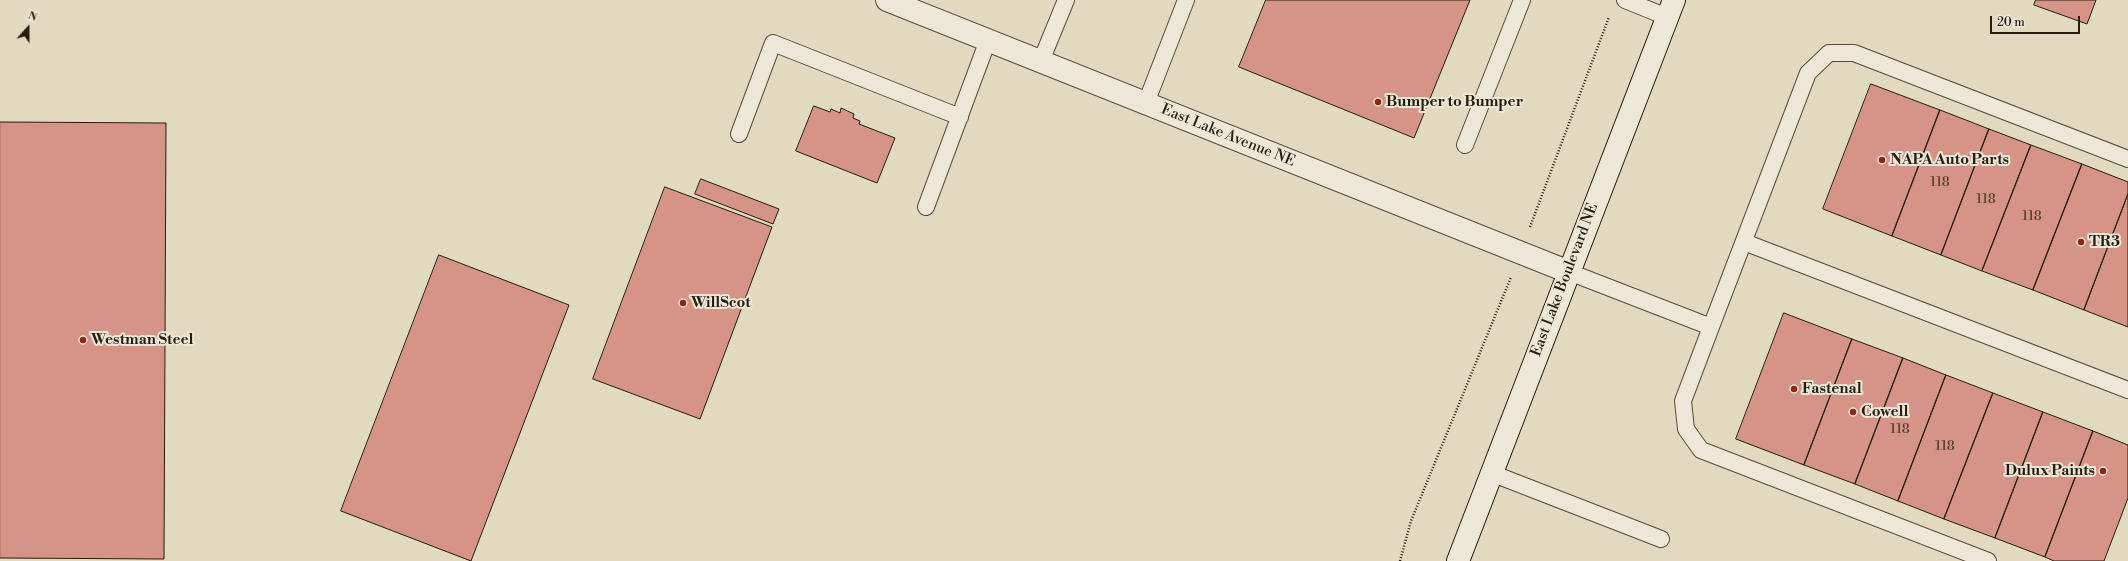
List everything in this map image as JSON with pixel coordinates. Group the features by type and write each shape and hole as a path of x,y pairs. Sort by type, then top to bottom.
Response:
{"street":[{"name":"East Lake Avenue NE","path":"888,0 1569,272"},
{"name":"East Lake Boulevard NE","path":"1458,561 1670,9"}],"lane":[{"path":"1041,61 1066,0"},
{"path":"1146,103 1186,0"},
{"path":"1465,145 1522,0"},
{"path":"1625,0 1670,9"},
{"path":"926,207 988,40"},
{"path":"739,134 773,43 960,117"},
{"path":"1988,561 1701,450 1686,429 1683,401 1808,73 1829,53 1854,53 2128,159"},
{"path":"1744,242 2128,390"},
{"path":"1569,272 1711,327"},
{"path":"1491,473 1662,539"}],"path":[{"path":"1400,561 1411,521 1521,252 1610,15"}],"building":[{"name":"Bumper to Bumper","path":"1266,0 1470,0 1414,138 1239,67"},
{"path":"2036,0 2096,0 2087,24 2034,5"},
{"name":"NAPA Auto Parts","path":"1871,84 1940,110 1892,236 1823,209"},
{"path":"814,106 830,112 831,109 840,113 841,108 854,114 853,118 860,121 859,124 895,138 877,183 796,151"},
{"path":"1940,110 1989,129 1941,255 1892,236"},
{"name":"Westman Steel","path":"0,122 166,123 164,559 0,558"},
{"path":"1989,129 2031,145 1982,271 1941,255"},
{"path":"2031,145 2082,164 2033,290 1982,271"},
{"name":"TR3","path":"2082,164 2128,182 2128,194 2084,310 2033,290"},
{"path":"701,179 779,209 773,224 695,194"},
{"name":"WillScot","path":"665,187 772,227 700,419 593,379"},
{"path":"2128,194 2128,327 2084,310"},
{"path":"439,255 569,305 471,561 341,511"},
{"name":"Fastenal","path":"1784,313 1852,339 1804,465 1736,439"},
{"name":"Cowell","path":"1852,339 1903,358 1855,484 1804,465"},
{"path":"1903,358 1946,375 1898,501 1855,484"},
{"path":"1946,375 1993,393 1944,519 1898,501"},
{"path":"1993,393 2043,412 1995,538 1944,519"},
{"path":"2043,412 2093,431 2045,557 1995,538"},
{"name":"Dulux Paints","path":"2093,431 2128,445 2128,498 2104,561 2054,561 2045,557"}],"place":[{"name":"Bumper to Bumper","path":"1378,102"},
{"name":"NAPA Auto Parts","path":"1882,160"},
{"name":"TR3","path":"2081,242"},
{"name":"WillScot","path":"683,303"},
{"name":"Westman Steel","path":"83,340"},
{"name":"Fastenal","path":"1794,389"},
{"name":"Cowell","path":"1853,412"},
{"name":"Dulux Paints","path":"2103,471"}]}
